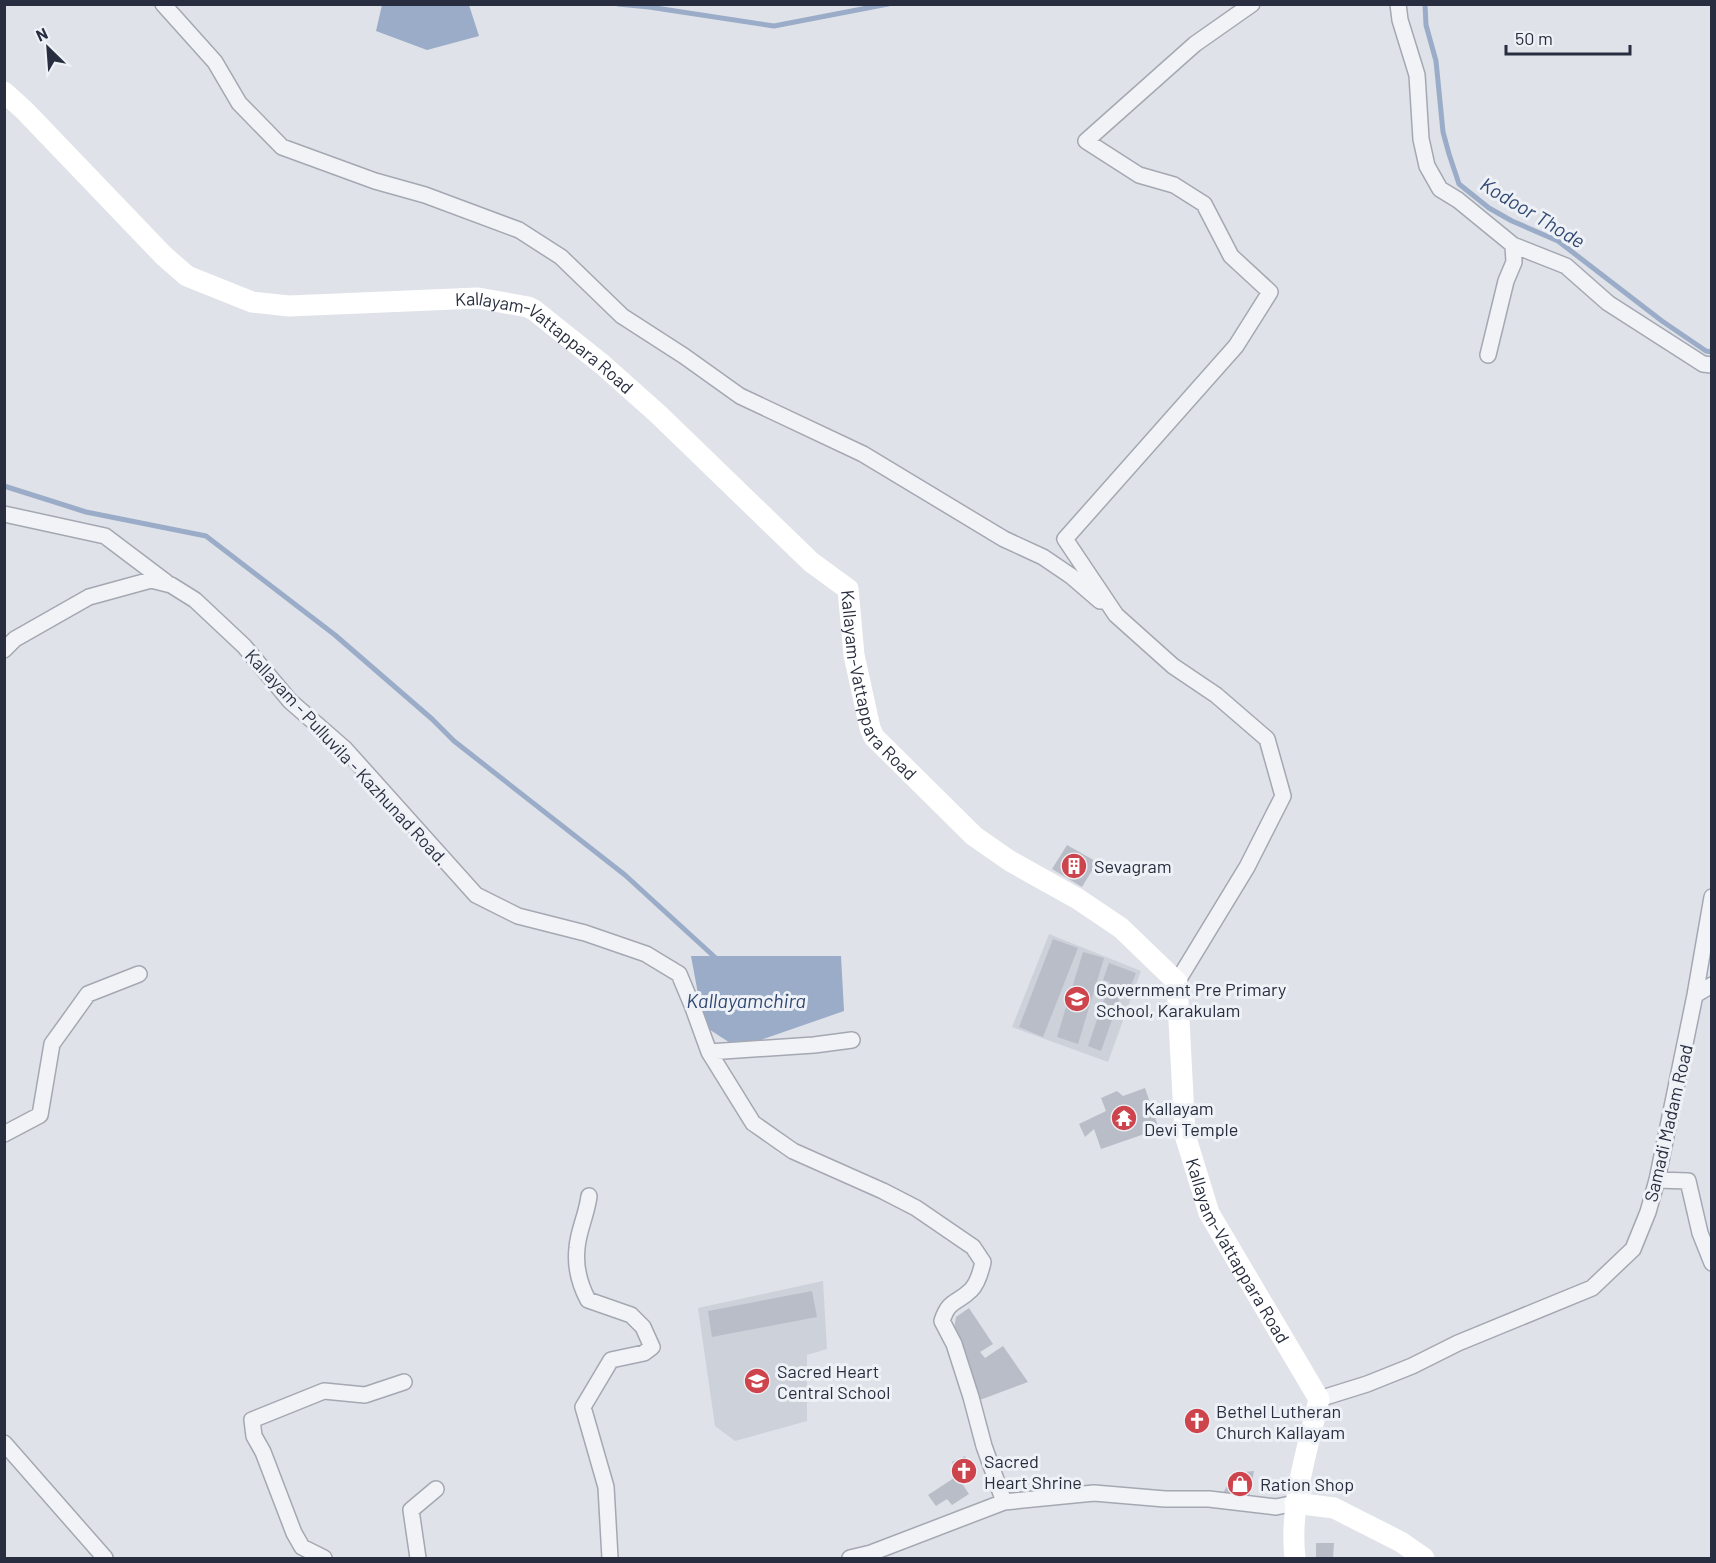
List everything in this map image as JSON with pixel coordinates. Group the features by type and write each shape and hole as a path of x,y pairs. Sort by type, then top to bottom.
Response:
{"street":[{"path":"163,4 215,62 239,104 282,147 375,181 425,195 519,230 561,257 622,316 740,396 863,454 1004,539 1043,557 1071,576 1173,666 1216,695 1267,739 1283,796 1247,867 1177,982"},
{"path":"1116,615 1065,539 1236,346 1270,292 1232,256 1204,204 1174,185 1139,175 1086,141 1195,44 1252,4"},
{"path":"1398,4 1400,20 1417,75 1421,139 1427,166 1440,189 1458,200 1513,245 1566,266 1608,303 1703,364 1712,365"},
{"name":"Kallayam-Vattappara Road","path":"4,92 164,256 187,276 252,302 289,306 478,298 528,307 588,353 658,414 811,562 848,590 854,655 873,736 974,836 1010,861 1077,899 1121,928 1177,982 1185,1136 1209,1214 1319,1399"},
{"path":"1488,355 1506,281 1514,262 1513,245"},
{"name":"Kallayam - Pulluvila - Kazhunad Road.","path":"4,514 105,536 168,584 195,600 208,615 244,646 290,700 345,749 476,896 518,916 585,933 646,954 679,974 709,1052 753,1123 793,1151 916,1208 973,1247 983,1262 980,1274 973,1289 946,1308 942,1321 954,1344 984,1446 1005,1502"},
{"name":"Kallayam - Pulluvila - Kazhunad Road.","path":"10,644 89,597 151,580 168,584"},
{"name":"Samadi Madam Road","path":"1319,1399 1367,1384 1412,1366 1458,1343 1592,1288 1633,1249 1658,1180 1712,897"},
{"path":"4,1134 40,1115 52,1044 88,994 139,974"},
{"path":"1695,995 1712,985"},
{"path":"709,1052 814,1045 852,1040"},
{"path":"1658,1180 1688,1181 1700,1233 1712,1263"},
{"path":"589,1196 577,1248 580,1285 588,1300 631,1314 643,1327 652,1347 644,1353 611,1360 583,1407 606,1487 610,1558"},
{"path":"324,1558 302,1547 294,1533 263,1452 254,1436 252,1420 324,1391 365,1395 404,1382"},
{"path":"1294,1558 1292,1529 1295,1503 1319,1399"},
{"path":"4,1443 105,1558"},
{"path":"418,1558 411,1510 436,1489"},
{"path":"850,1558 871,1553 1005,1502 1094,1493 1209,1499 1276,1507 1295,1503 1334,1508 1401,1542 1424,1558"}],"shaded area":[{"name":"Government Pre Primary School, Karakulam","path":"1049,934 1141,971 1108,1062 1012,1027"},
{"name":"Sacred Heart Central School","path":"823,1281 827,1349 807,1355 807,1421 735,1441 715,1426 698,1308"}],"water":[{"path":"382,5 469,5 479,36 427,50 376,31"},
{"name":"Kallayamchira","path":"691,956 841,956 844,1011 738,1048 704,1026"}],"building":[{"name":"Sevagram","path":"1067,845 1097,862 1082,887 1052,869"},
{"path":"1053,939 1078,948 1043,1037 1019,1027"},
{"path":"1083,952 1104,958 1078,1044 1057,1037"},
{"path":"1109,963 1136,973 1130,988 1124,986 1101,1051 1088,1046 1110,982 1103,980"},
{"name":"Kallayam Devi Temple","path":"1145,1088 1159,1129 1101,1149 1094,1129 1085,1137 1079,1124 1106,1111 1101,1098 1117,1091 1123,1096"},
{"path":"812,1291 817,1317 712,1337 708,1311"},
{"path":"969,1308 993,1344 980,1352 985,1358 1003,1346 1028,1382 977,1401 953,1334 956,1317"},
{"path":"965,1456 975,1475 961,1482 969,1494 952,1505 947,1499 936,1506 928,1495 957,1476 952,1462"},
{"name":"Ration Shop","path":"1254,1471 1249,1499 1222,1495 1234,1473"},
{"path":"1316,1543 1334,1543 1333,1558 1316,1558"}],"waterway":[{"path":"618,4 774,26 888,4"},
{"name":"Kodoor Thode","path":"1425,4 1426,25 1436,61 1443,132 1459,184 1489,208 1512,221 1558,241 1662,321 1706,351 1712,352"},
{"path":"4,486 86,512 206,536 335,635 454,741 625,875 719,961"}],"place":[{"name":"Sevagram","path":"1074,866"},
{"name":"Government Pre Primary School, Karakulam","path":"1077,999"},
{"name":"Kallayam Devi Temple","path":"1124,1118"},
{"name":"Sacred Heart Central School","path":"757,1381"},
{"name":"Bethel Lutheran Church Kallayam","path":"1197,1421"},
{"name":"Sacred Heart Shrine","path":"964,1471"},
{"name":"Ration Shop","path":"1240,1484"}]}
